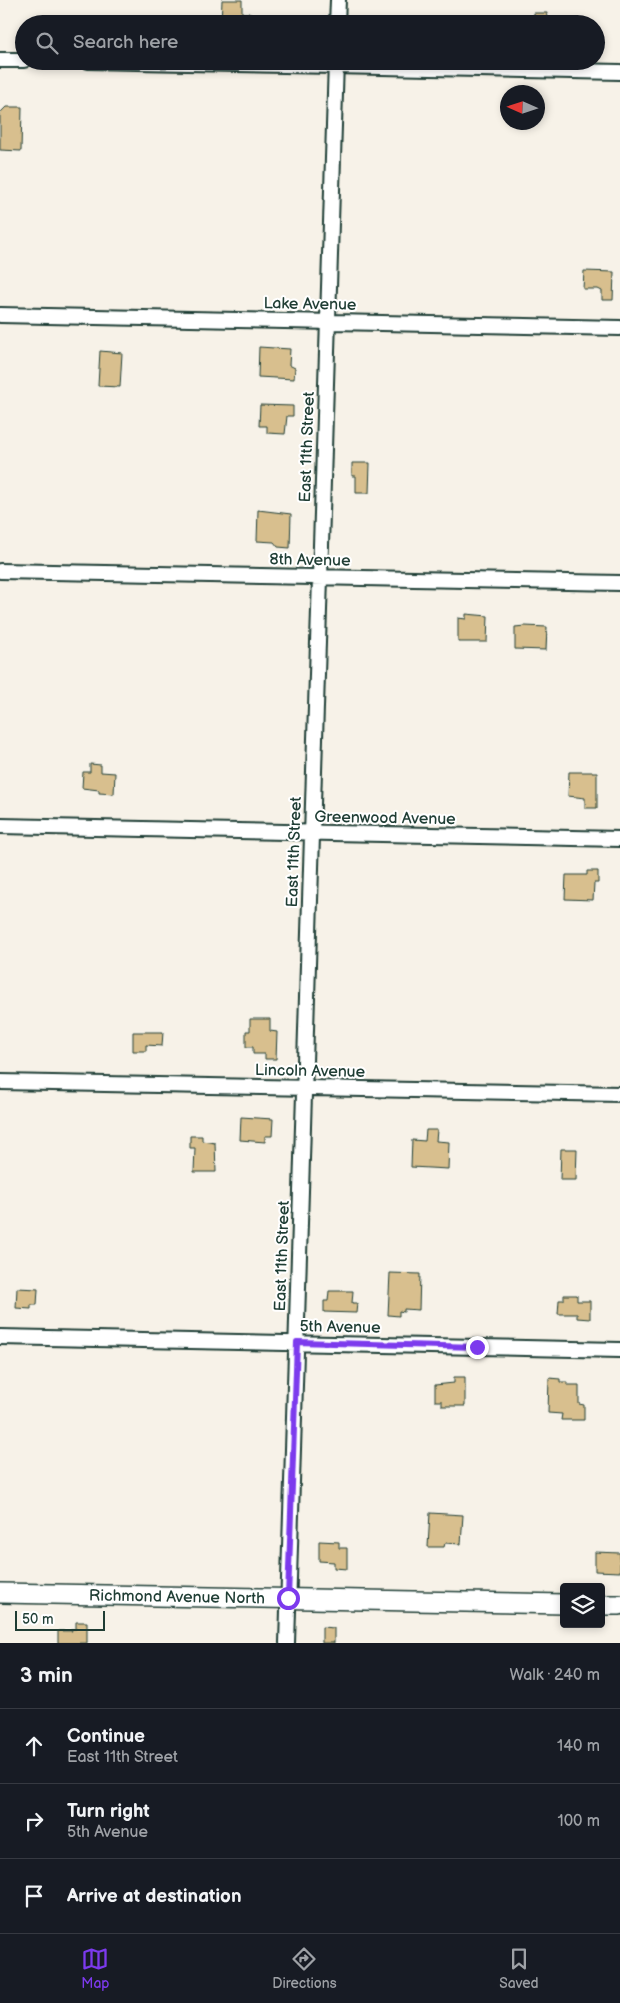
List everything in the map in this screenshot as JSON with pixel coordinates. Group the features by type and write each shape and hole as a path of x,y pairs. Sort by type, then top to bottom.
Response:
{"street":[{"path":"337,15 338,0"},
{"path":"0,60 15,60"},
{"name":"East 11th Street","path":"287,1643 336,70"},
{"path":"557,70 620,72"},
{"name":"Lake Avenue","path":"0,315 620,328"},
{"name":"8th Avenue","path":"0,571 620,583"},
{"name":"Greenwood Avenue","path":"0,826 620,839"},
{"name":"Lincoln Avenue","path":"0,1082 620,1094"},
{"name":"5th Avenue","path":"0,1337 620,1350"},
{"name":"Richmond Avenue North","path":"0,1593 560,1604"},
{"path":"605,1605 620,1605"}],"building":[{"path":"222,0 242,0 242,13 250,13 250,15 221,15"},
{"path":"534,13 547,13 547,15 534,15"},
{"path":"6,107 22,107 21,151 0,150 0,113"},
{"path":"584,271 614,272 613,300 602,300 602,291 598,289 583,289"},
{"path":"259,347 290,349 289,365 295,368 294,379 258,377"},
{"path":"100,351 122,353 120,387 98,386"},
{"path":"260,405 293,406 293,416 287,416 285,434 267,433 267,426 259,426"},
{"path":"352,463 370,463 369,493 356,493 356,476 352,476"},
{"path":"258,510 291,514 290,548 278,547 274,542 257,541"},
{"path":"466,614 488,616 487,642 458,642 458,618 466,619"},
{"path":"515,627 547,627 546,650 515,649"},
{"path":"90,764 101,765 101,772 115,773 114,794 99,793 99,790 82,788 83,772 90,772"},
{"path":"569,772 597,772 597,808 585,808 585,798 568,796"},
{"path":"587,871 598,871 598,883 594,883 593,900 565,899 566,875 587,875"},
{"path":"250,1019 270,1019 270,1031 277,1032 276,1059 265,1059 265,1054 253,1054 253,1047 246,1047 246,1031 250,1031"},
{"path":"133,1032 163,1032 162,1046 146,1045 146,1051 133,1051"},
{"path":"241,1117 273,1119 272,1136 265,1136 265,1142 240,1140"},
{"path":"426,1130 437,1130 436,1141 449,1142 448,1169 411,1167 412,1140 425,1141"},
{"path":"190,1136 202,1136 202,1141 215,1143 216,1172 194,1172 195,1148 190,1148"},
{"path":"561,1149 577,1149 576,1180 560,1180"},
{"path":"390,1273 420,1274 419,1310 404,1309 404,1312 399,1311 399,1316 388,1315"},
{"path":"17,1288 38,1289 37,1305 31,1305 31,1309 16,1308"},
{"path":"329,1291 353,1291 352,1303 357,1303 356,1313 324,1312 324,1301 328,1301"},
{"path":"564,1295 577,1295 577,1301 590,1301 590,1319 577,1318 577,1314 558,1314 559,1300 564,1300"},
{"path":"454,1377 465,1377 465,1406 442,1406 442,1401 435,1401 435,1385 454,1383"},
{"path":"549,1378 560,1379 560,1382 567,1382 567,1385 579,1385 579,1404 584,1405 584,1420 561,1420 562,1414 548,1413"},
{"path":"430,1513 463,1515 461,1544 445,1543 444,1547 428,1547"},
{"path":"319,1541 339,1542 339,1548 347,1548 347,1569 334,1568 334,1562 319,1561"},
{"path":"595,1552 620,1553 620,1572 595,1571"},
{"path":"76,1622 87,1622 87,1643 58,1643 58,1631 72,1631 71,1629 76,1629"},
{"path":"322,1627 334,1628 334,1643 322,1643"}],"route":[{"path":"288,1598 297,1342 477,1347"}]}
